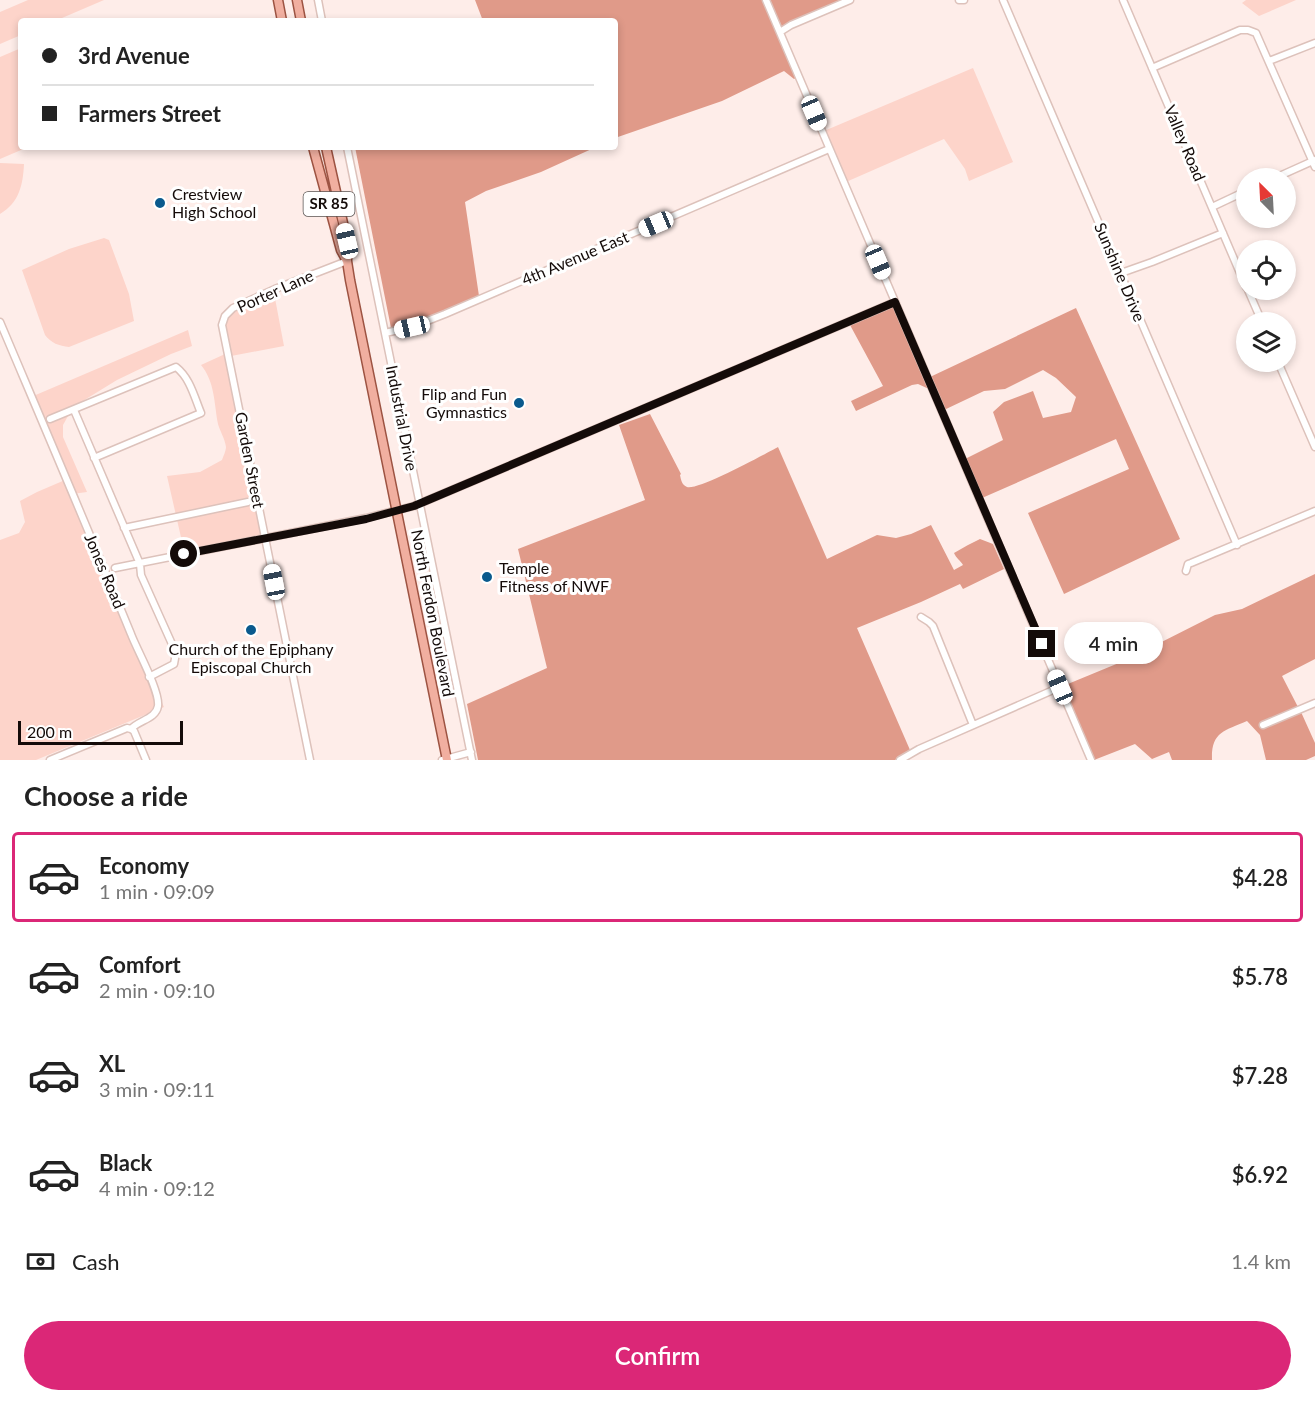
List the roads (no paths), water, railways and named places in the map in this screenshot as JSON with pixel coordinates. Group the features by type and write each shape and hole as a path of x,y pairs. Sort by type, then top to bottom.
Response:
{"main road":[{"path":"278,0 281,18"},
{"path":"297,0 300,18"},
{"name":"North Ferdon Boulevard","path":"314,150 341,250 347,261"},
{"name":"North Ferdon Boulevard","path":"327,150 347,241 347,261 445,759"}],"street":[{"path":"318,0 321,18"},
{"path":"766,0 1091,760"},
{"path":"780,32 850,0"},
{"path":"959,0 964,0"},
{"name":"Sunshine Drive","path":"1003,0 1238,544"},
{"name":"Valley Road","path":"1123,0 1236,263"},
{"path":"1152,68 1232,33 1245,29 1256,33 1314,163 1296,170"},
{"path":"1269,61 1315,43"},
{"name":"4th Avenue East","path":"385,333 412,327 445,314 829,149"},
{"name":"Industrial Drive","path":"348,150 472,760"},
{"path":"1212,207 1236,196"},
{"path":"1120,273 1223,233"},
{"name":"Porter Lane","path":"225,337 222,325 233,308 281,286 347,261"},
{"path":"115,568 366,519 419,504 895,302"},
{"name":"Jones Road","path":"0,322 157,696 157,709 152,716 136,723 131,729 127,728 54,759"},
{"name":"Garden Street","path":"225,337 310,760"},
{"path":"50,419 176,367 187,378 201,413 94,458"},
{"path":"1282,372 1315,447"},
{"path":"74,410 140,564 141,575 176,653 174,664 149,677"},
{"path":"1308,429 1315,426"},
{"path":"124,528 248,502"},
{"path":"1186,571 1188,564 1315,511"},
{"path":"921,616 933,626 973,725"},
{"path":"900,760 919,749 1060,687"},
{"path":"1263,725 1315,703"},
{"path":"131,729 134,731 146,760"},
{"path":"445,759 471,752"}],"place":[{"name":"Crestview High School","path":"160,203"},
{"name":"Flip and Fun Gymnastics","path":"519,403"},
{"name":"Temple Fitness of NWF","path":"487,577"},
{"name":"Church of the Epiphany Episcopal Church","path":"251,630"}]}
